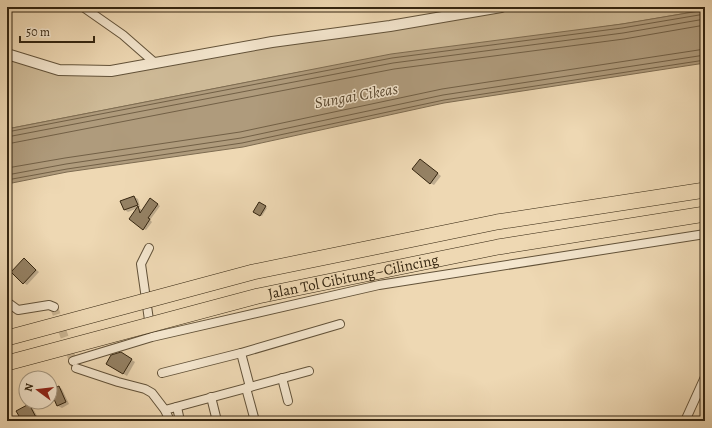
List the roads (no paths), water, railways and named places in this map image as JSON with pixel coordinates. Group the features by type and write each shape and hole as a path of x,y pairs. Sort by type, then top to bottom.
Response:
{"highway":[{"name":"Jalan Tol Cibitung–Cilincing","path":"7,338 253,272 497,222 705,190"},
{"name":"Jalan Tol Cibitung–Cilincing","path":"7,363 258,296 498,247 705,214"}],"street":[{"path":"83,7 123,35 155,63"},
{"path":"7,54 52,68 67,71 111,71 272,42 390,26 501,7"},
{"path":"170,421 165,410 152,393 145,389 118,382 74,365 152,337 379,285 705,234"},
{"path":"149,248 141,264 152,337"},
{"path":"7,302 18,310 49,305 54,307"},
{"path":"162,373 241,353 340,324"},
{"path":"241,353 255,421"},
{"path":"165,410 309,371"},
{"path":"684,421 705,377"},
{"path":"282,378 288,401"},
{"path":"212,397 217,421"},
{"path":"176,407 180,421"}],"water":[{"name":"Sungai Cikeas","path":"705,10 705,63 444,103 243,147 67,172 7,184 7,129 391,54 622,24"}],"tunnel":[{"path":"54,307 76,367"}]}
